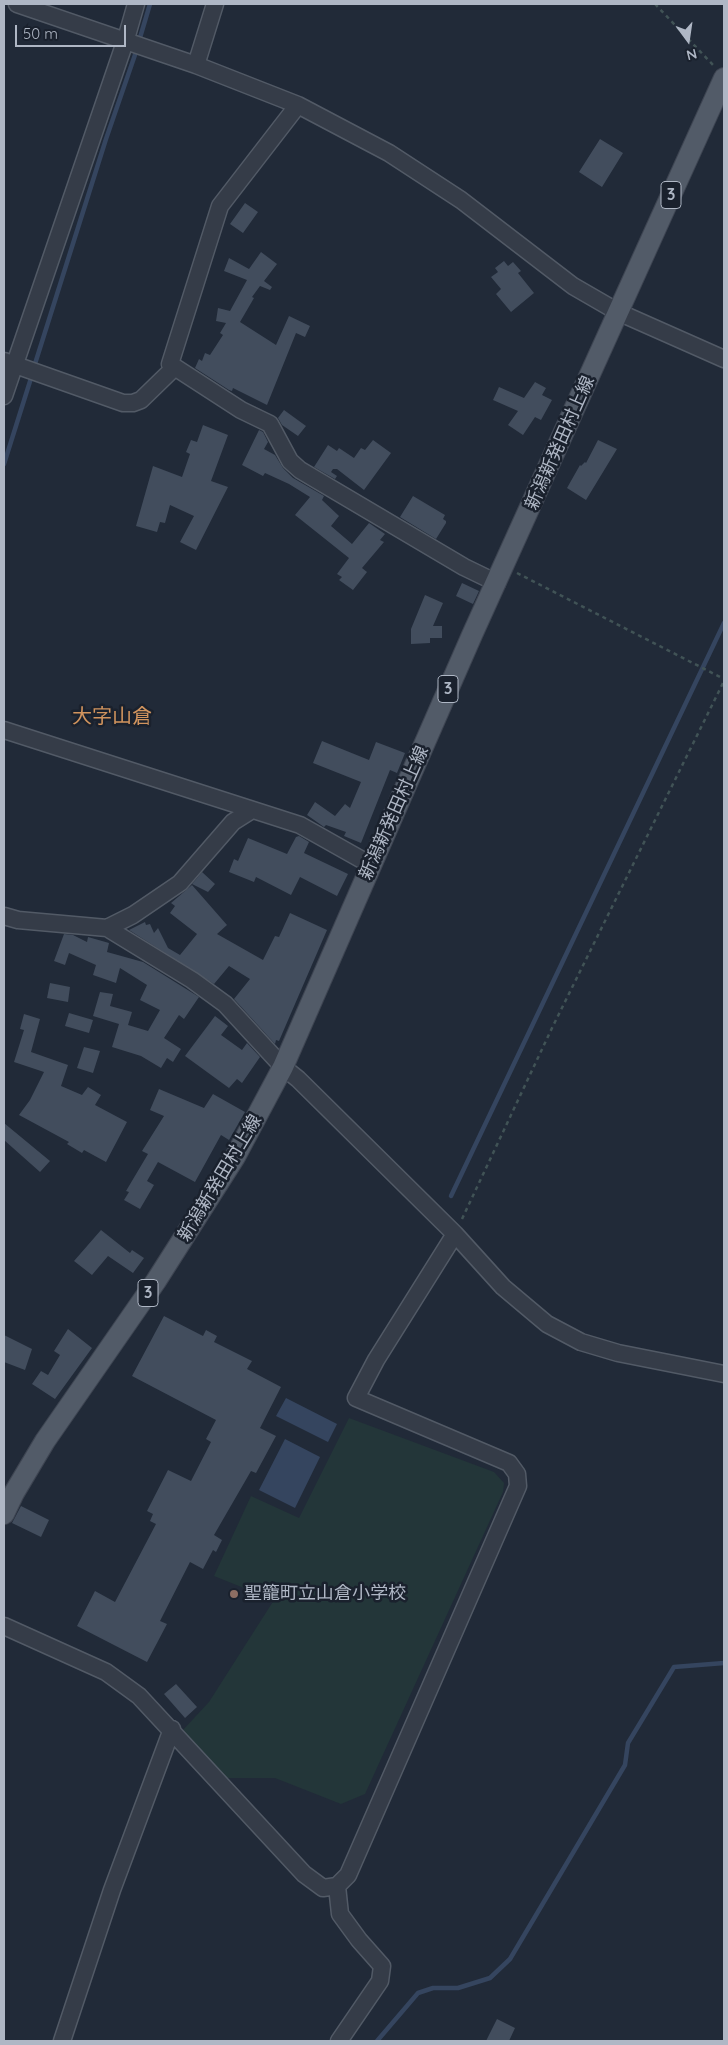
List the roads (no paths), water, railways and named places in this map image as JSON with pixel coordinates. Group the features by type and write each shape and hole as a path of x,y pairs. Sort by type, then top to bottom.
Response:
{"main road":[{"name":"新潟新発田村上線","path":"4,1514 44,1441 156,1281 235,1157 283,1067 472,635 618,312 722,75"}],"street":[{"path":"17,4 126,39 298,105 389,153 445,190 573,286 618,312 724,359"},
{"path":"4,396 9,362 126,39 136,4"},
{"path":"196,65 215,4"},
{"path":"298,105 220,206 170,364 241,410 270,424 290,461 300,470 464,567 501,574"},
{"path":"9,362 123,403 133,403 141,400 176,367"},
{"path":"4,730 300,824 371,865"},
{"path":"107,928 133,915 180,883 233,822 252,810"},
{"path":"4,916 18,920 107,928 192,980 225,1004 283,1067 298,1078 454,1234 503,1287 547,1324 581,1342 618,1353 724,1374"},
{"path":"4,1626 106,1672 139,1696 304,1874 322,1888 337,1886 348,1875 518,1486 517,1474 509,1464 356,1398 376,1360 454,1234"},
{"path":"62,2041 112,1890 172,1730"},
{"path":"337,1886 340,1914 359,1940 382,1966 380,1981 339,2041"}],"water":[{"path":"286,1398 337,1424 328,1442 276,1416"},
{"path":"285,1439 320,1457 295,1508 259,1490"}],"waterway":[{"path":"139,41 150,4"},
{"path":"34,367 106,139 137,49"},
{"path":"4,464 32,375"},
{"path":"451,1196 724,623"},
{"path":"377,2041 418,1993 433,1988 458,1988 490,1978 510,1959 625,1765 628,1743 674,1667 724,1663"}],"place":[{"name":"聖籠町立山倉小学校","path":"234,1594"}],"district":[{"name":"大字山倉","path":"112,717"}]}
